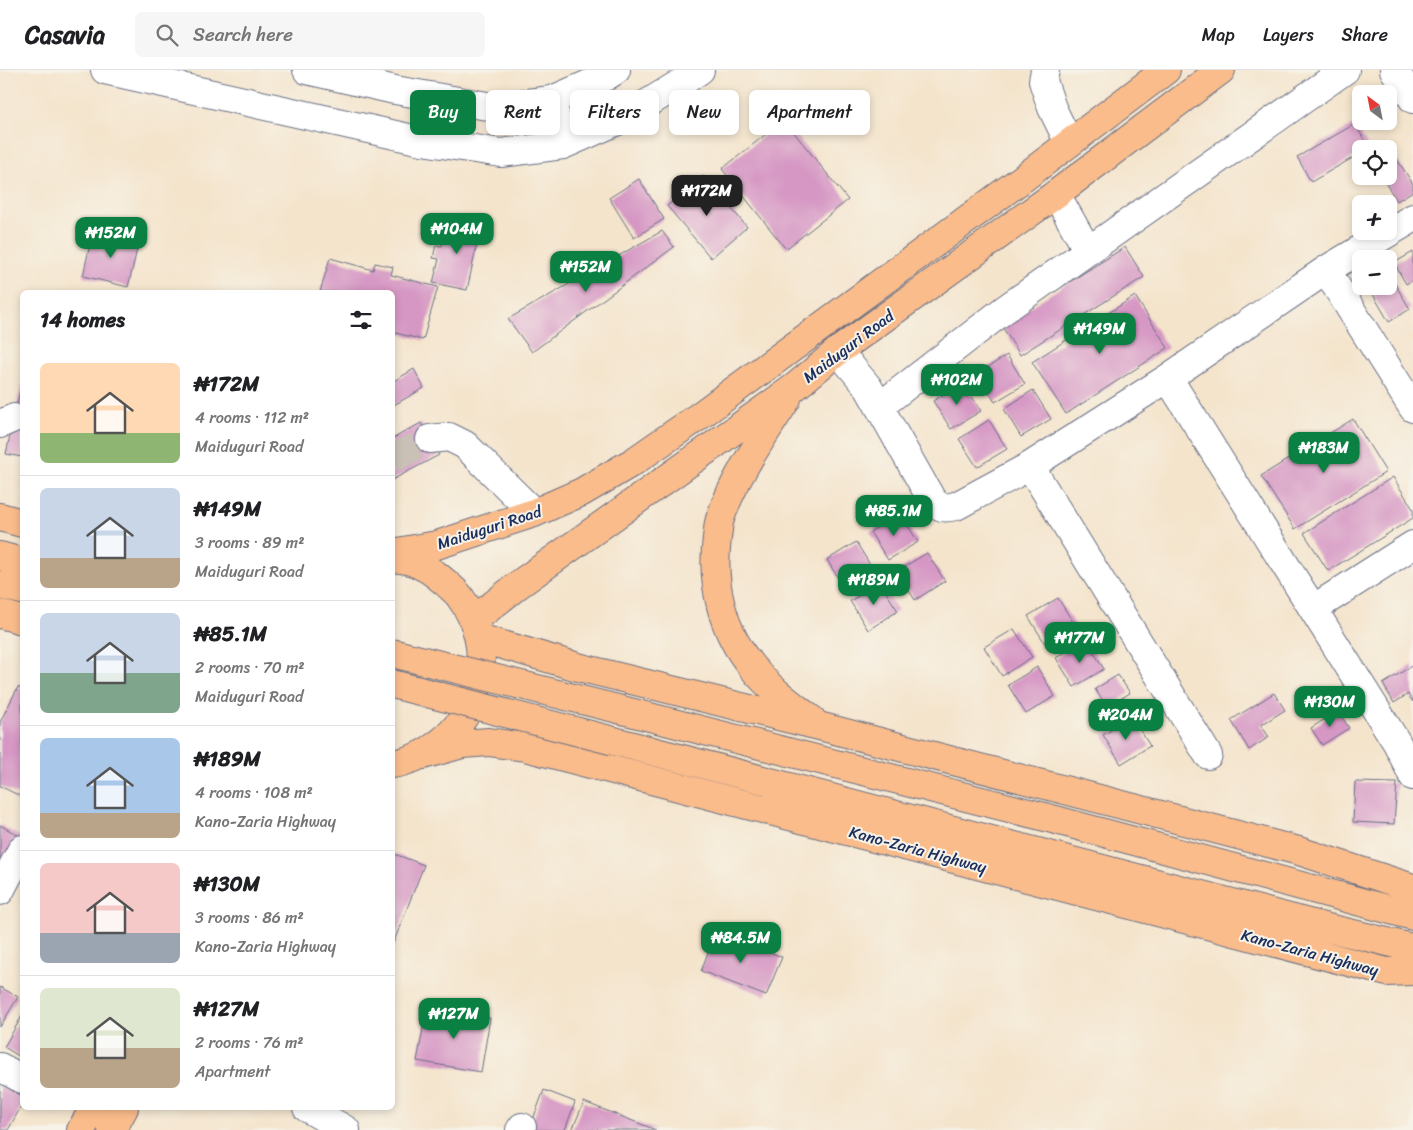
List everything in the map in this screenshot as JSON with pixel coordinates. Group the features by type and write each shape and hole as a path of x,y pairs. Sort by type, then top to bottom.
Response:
{"main road":[{"name":"Maiduguri Road","path":"395,552 437,545 534,513 582,492 633,462 698,417 1166,70"},
{"name":"Maiduguri Road","path":"476,629 518,585 795,387 838,351 1056,194 1221,70"},
{"path":"795,387 762,438 734,488 720,520 715,553 716,581 722,610 734,640 751,667 770,687 819,726"},
{"path":"0,517 20,522"},
{"path":"0,556 20,561"},
{"path":"395,558 408,560 437,574 460,596 476,629 482,666 476,693 464,718 446,739 403,762"},
{"path":"0,585 20,590"},
{"path":"0,614 20,619"},
{"path":"476,629 578,668 819,726 1299,851 1413,888"},
{"path":"395,653 1040,816 1413,916"},
{"path":"395,685 1320,926 1413,948"},
{"name":"Kano-Zaria Highway","path":"403,762 462,744 489,742 525,747 1387,972 1413,971"},
{"path":"91,1118 117,1110"}],"street":[{"path":"105,70 422,141 501,153 562,145 622,119 700,70"},
{"path":"307,70 395,90 486,106"},
{"path":"560,97 605,77 616,70"},
{"path":"1045,70 1043,81 1052,108 1069,143"},
{"path":"879,407 1004,310 1344,70"},
{"path":"1394,70 1413,99"},
{"path":"560,135 562,145"},
{"path":"1056,194 1088,251"},
{"path":"838,351 868,387 932,500 946,509 956,506 1030,466 1168,378 1326,270 1413,218"},
{"path":"1326,270 1413,408"},
{"path":"1168,378 1313,609 1405,738 1413,776"},
{"path":"430,439 449,437 465,445 534,513"},
{"path":"1030,466 1208,755"},
{"path":"1313,609 1413,545"},
{"path":"0,891 20,853"},
{"path":"0,1067 20,1078"},
{"path":"311,1110 346,1130"}],"building":[{"path":"1352,126 1352,130 1358,130 1364,140 1352,140 1352,158 1311,182 1297,157"},
{"path":"765,135 796,135 848,200 786,249 722,169"},
{"path":"1397,159 1413,184 1413,191 1397,201 1397,195 1393,195 1387,185 1397,185"},
{"path":"704,176 747,227 711,258 667,206"},
{"path":"639,179 664,219 634,238 609,198"},
{"path":"448,219 481,226 467,290 433,283 439,259 433,258 436,245 442,246"},
{"path":"93,231 139,241 128,287 83,276"},
{"path":"662,231 674,247 532,352 508,319"},
{"path":"1125,247 1144,277 1020,355 1001,325"},
{"path":"1413,252 1413,280 1406,284 1397,268 1397,261"},
{"path":"330,258 373,270 375,263 393,267 391,275 438,287 423,340 395,333 395,290 321,290"},
{"path":"1397,287 1410,309 1389,322 1373,295 1397,295"},
{"path":"1135,296 1168,348 1066,414 1032,362"},
{"path":"1007,355 1025,384 995,402 977,374"},
{"path":"414,369 424,388 395,404 395,380"},
{"path":"963,382 981,411 951,429 933,401"},
{"path":"20,390 20,457 6,454"},
{"path":"1033,390 1051,419 1021,437 1004,409"},
{"path":"1353,419 1386,472 1295,529 1261,476"},
{"path":"989,420 1007,449 977,467 959,439"},
{"path":"421,423 439,455 395,478 395,437"},
{"path":"1393,477 1413,509 1413,518 1328,571 1304,533"},
{"path":"900,513 918,542 888,560 870,532"},
{"path":"856,542 874,571 845,589 827,560"},
{"path":"927,553 945,581 915,600 897,571"},
{"path":"880,583 898,611 868,630 850,601"},
{"path":"1058,598 1076,627 1046,645 1028,616"},
{"path":"1014,629 1032,657 1002,676 984,647"},
{"path":"1086,640 1104,669 1074,687 1056,658"},
{"path":"1413,665 1413,702 1408,694 1394,703 1383,684"},
{"path":"1037,667 1055,696 1026,714 1008,685"},
{"path":"1118,675 1130,693 1107,707 1095,689"},
{"path":"18,687 20,688 20,796 0,786 0,722"},
{"path":"1274,693 1285,710 1261,725 1269,737 1249,750 1231,720"},
{"path":"1338,711 1349,728 1322,745 1311,728"},
{"path":"1132,717 1150,746 1121,764 1103,735"},
{"path":"1355,782 1397,783 1394,824 1353,822"},
{"path":"0,825 20,836 20,839 0,874"},
{"path":"395,854 424,865 395,939"},
{"path":"716,931 782,957 766,996 701,971"},
{"path":"0,987 18,997 0,1027"},
{"path":"427,1008 490,1018 481,1072 417,1061"},
{"path":"20,1019 20,1057 4,1047"},
{"path":"0,1083 20,1095 20,1109 8,1130 0,1130"},
{"path":"544,1090 575,1102 565,1130 529,1130"},
{"path":"584,1102 656,1130 572,1130"}],"tunnel":[{"path":"395,457 430,439"}]}
